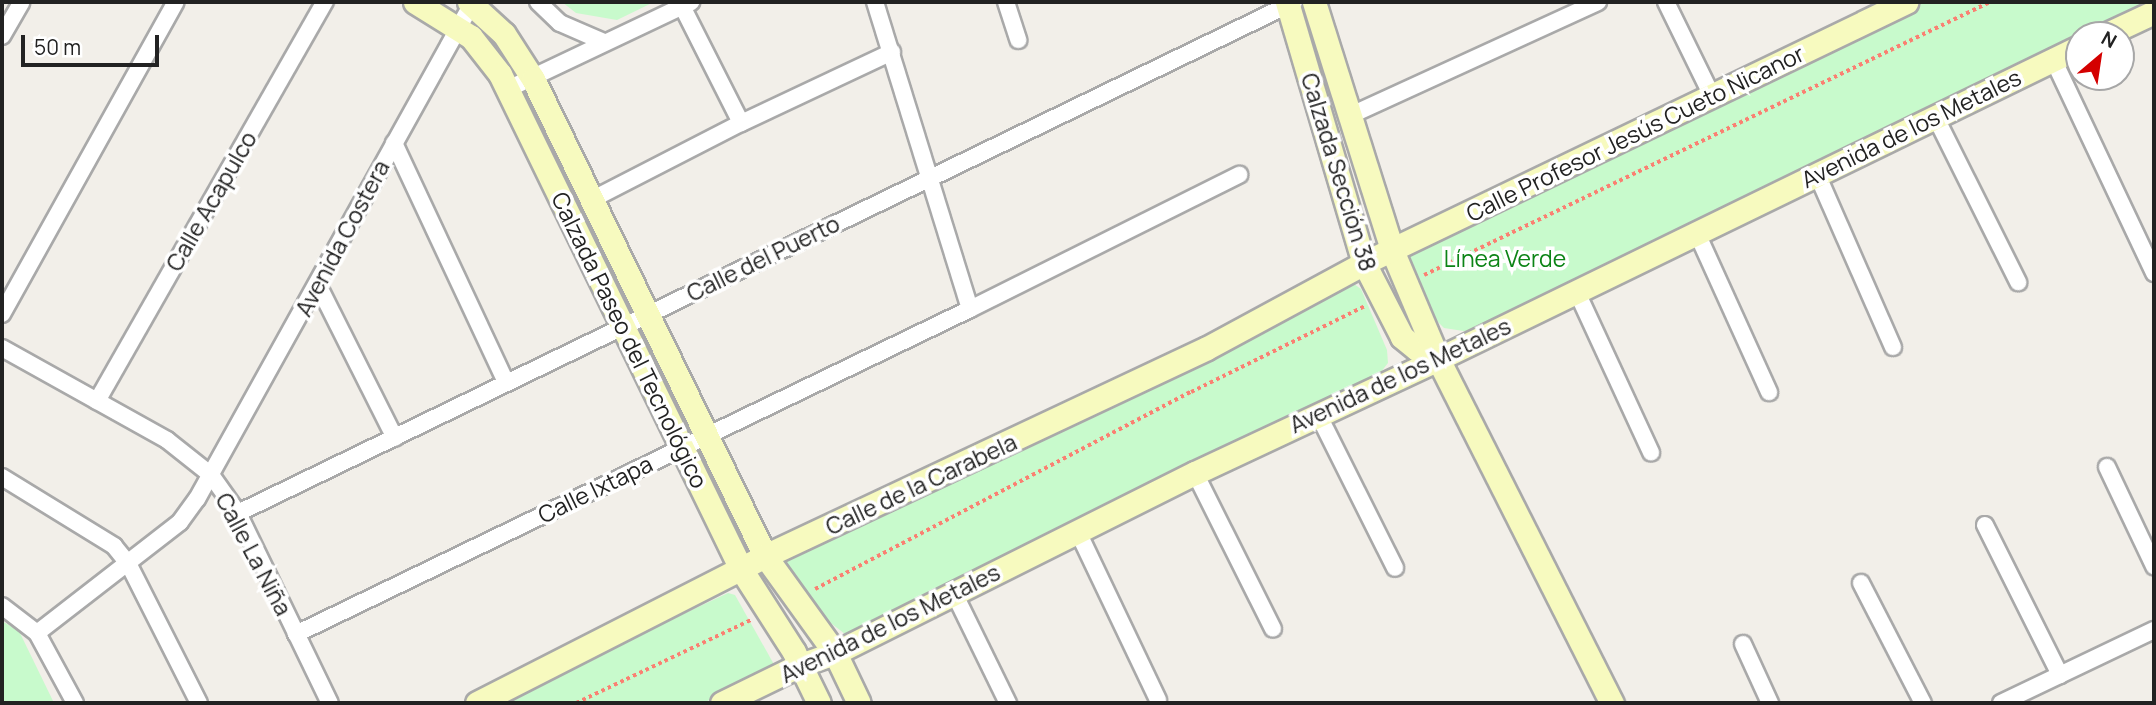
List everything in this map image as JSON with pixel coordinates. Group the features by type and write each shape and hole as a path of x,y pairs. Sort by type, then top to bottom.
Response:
{"street":[{"path":"2,36 22,2"},
{"path":"2,314 176,2"},
{"name":"Calle Acapulco","path":"97,401 325,2"},
{"name":"Calzada Paseo del Tecnológico","path":"415,2 458,27 487,54 508,89 741,569 800,665 819,703"},
{"name":"Calzada Paseo del Tecnológico","path":"471,2 504,34 533,79 704,436 765,556 835,653 859,703"},
{"name":"Avenida Costera","path":"211,475 318,285 471,2"},
{"path":"538,2 560,23 604,43"},
{"path":"876,2 970,309"},
{"path":"1006,2 1018,40"},
{"name":"Calzada Sección 38","path":"1314,2 1392,250 1406,284 1438,359 1612,703"},
{"path":"1349,116 1598,2"},
{"path":"1666,2 1712,96"},
{"name":"Calle Profesor Jesús Cueto Nicanor","path":"1364,263 1906,2"},
{"name":"Calzada Sección 38","path":"1290,3 1364,263 1402,337 1417,349 1438,359"},
{"name":"Calle del Puerto","path":"238,513 1290,3"},
{"path":"508,89 687,4 741,123"},
{"path":"2135,21 2154,12"},
{"path":"591,200 741,123 892,52"},
{"name":"Avenida de los Metales","path":"722,703 800,665 835,653 1318,414 1438,359 2065,53"},
{"path":"2053,59 2154,273"},
{"path":"1935,116 2018,282"},
{"path":"394,143 506,382"},
{"path":"1816,174 1893,347"},
{"name":"Calle Ixtapa","path":"296,634 970,309 1239,175"},
{"path":"1696,231 1769,392"},
{"name":"Calle de la Carabela","path":"477,703 765,556 1196,353 1364,263"},
{"path":"318,285 395,438"},
{"path":"1576,290 1651,452"},
{"name":"Calle La Niña","path":"2,348 167,440 211,475 238,513 330,703"},
{"path":"1318,414 1395,568"},
{"path":"2106,467 2154,566"},
{"path":"1195,474 1273,629"},
{"path":"37,633 180,522 211,475"},
{"path":"2,477 99,535 128,563 199,703"},
{"path":"1985,525 2060,675"},
{"path":"1077,532 1158,700"},
{"path":"1861,583 1923,703"},
{"path":"954,593 1008,703"},
{"path":"2,606 37,633 75,703"},
{"path":"2001,703 2154,630"},
{"path":"1743,644 1770,703"}],"path":[{"path":"1406,284 1990,2"},
{"path":"795,599 1191,392 1381,298"},
{"path":"576,703 768,611"}],"green space":[{"path":"562,2 654,2 617,20 576,13"},
{"name":"Línea Verde","path":"1921,2 2151,2 2112,21 2065,21 2065,44 1470,332 1444,328 1433,317 1400,253"},
{"path":"1354,284 1361,289 1387,350 1388,363 1377,377 849,637 828,621 781,562"},
{"path":"728,593 735,595 776,668 703,703 494,703"},
{"path":"2,621 19,631 54,703 2,703"}]}
